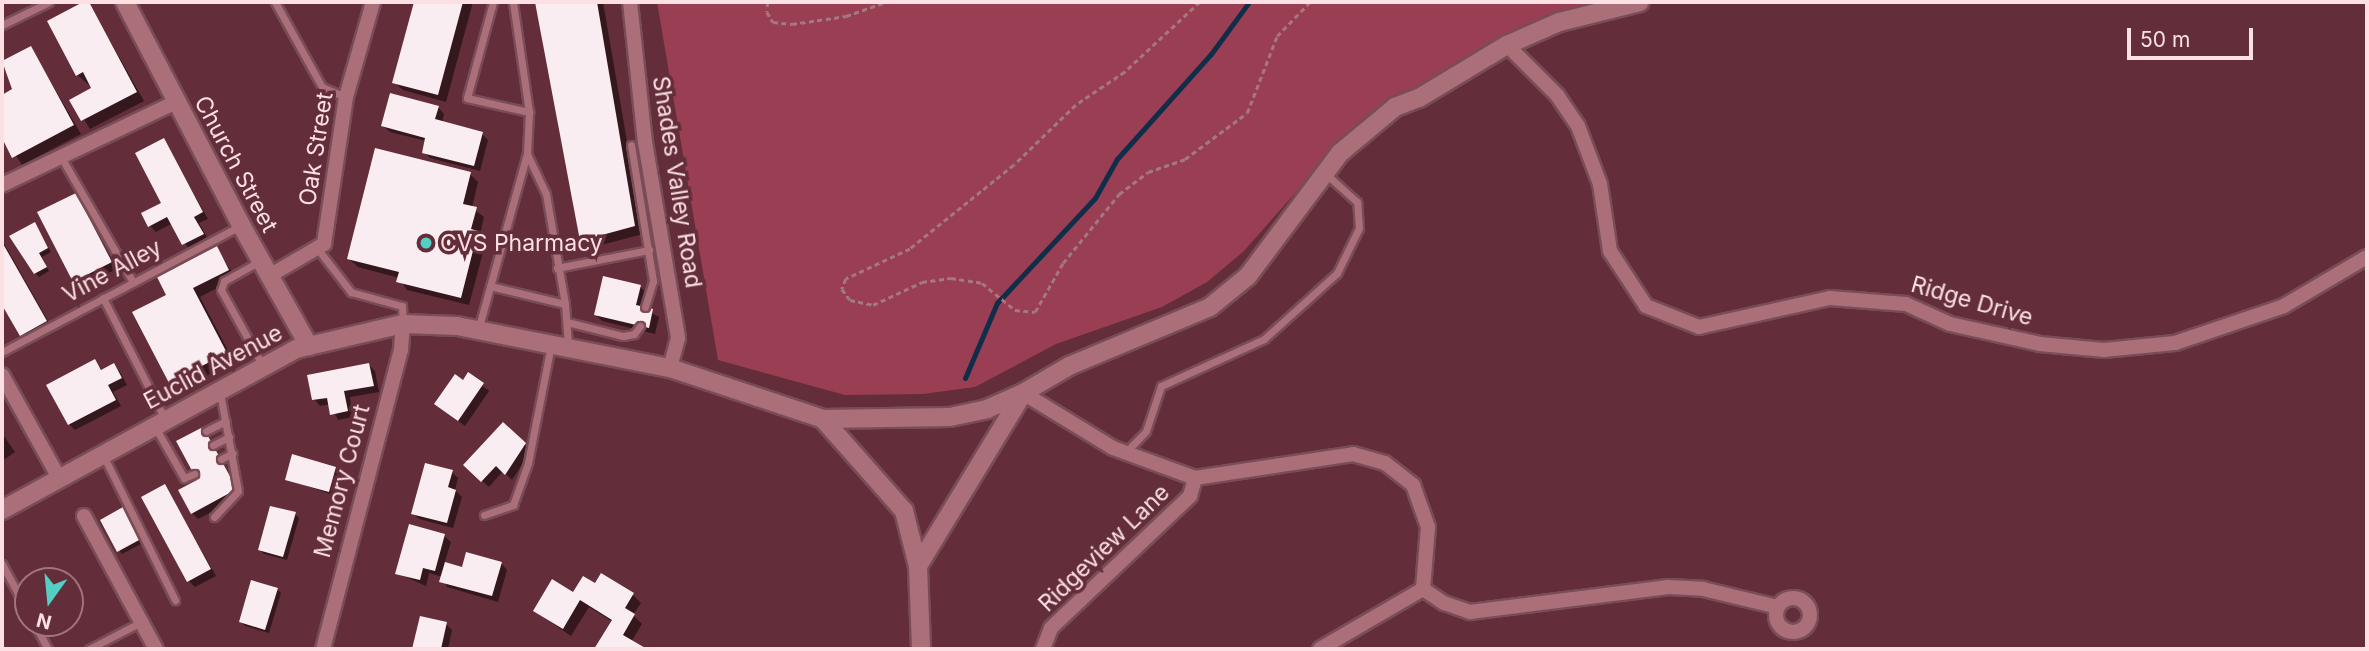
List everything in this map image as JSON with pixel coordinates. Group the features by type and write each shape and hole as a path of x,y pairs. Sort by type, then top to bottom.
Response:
{"street":[{"name":"Church Street","path":"125,2 240,225 310,346"},
{"name":"Oak Street","path":"317,248 324,244 346,97 373,2"},
{"name":"Shades Valley Road","path":"630,2 638,144 678,338 670,368"},
{"path":"823,419 950,417 987,409 1023,393 1069,366 1210,307 1248,276 1340,153 1395,107 1419,98 1507,45 1559,23 1640,2"},
{"name":"Ridge Drive","path":"1507,45 1557,95 1578,126 1600,184 1610,251 1646,306 1699,327 1830,298 1906,304 1950,324 2040,344 2104,350 2175,343 2284,306 2367,257"},
{"path":"2,185 176,102"},
{"path":"265,269 317,248"},
{"name":"Euclid Avenue","path":"2,510 263,366 310,346 403,324 478,330 670,368 823,419"},
{"name":"Memory Court","path":"323,649 401,351 403,324"},
{"path":"2,375 59,478"},
{"path":"1023,393 1125,453 1195,478 1353,454 1385,463 1413,485 1428,527 1423,589"},
{"path":"918,566 1023,393"},
{"path":"823,419 904,511 918,566 921,649"},
{"name":"Ridgeview Lane","path":"1043,649 1051,628 1190,496 1195,478"},
{"path":"84,516 156,649"},
{"path":"1423,589 1444,603 1470,612 1668,587 1703,589 1778,607"},
{"path":"1320,649 1423,589"}],"lane":[{"path":"2,25 49,2"},
{"path":"275,2 322,87 346,97"},
{"path":"493,2 467,97 529,112"},
{"path":"478,330 527,153 529,112 513,2"},
{"path":"622,146 638,144 653,281 645,307"},
{"path":"484,514 513,505 528,463 567,322 546,194 527,153"},
{"path":"61,156 133,282"},
{"path":"1125,453 1146,431 1161,386 1264,339 1337,273 1359,228 1357,202 1325,173"},
{"name":"Vine Alley","path":"2,352 240,225"},
{"path":"317,248 351,292 402,306 403,324"},
{"path":"557,268 649,250"},
{"path":"263,366 221,290 224,281 265,269"},
{"path":"490,286 565,304"},
{"path":"103,298 159,422 168,451 184,478 194,474"},
{"path":"567,322 623,336 634,334 640,326"},
{"path":"214,517 238,491 219,389"},
{"path":"206,431 226,421"},
{"path":"214,445 229,437"},
{"path":"168,451 179,446"},
{"path":"221,459 233,453"},
{"path":"103,456 175,600"},
{"path":"176,464 186,459"},
{"path":"2,564 14,586"},
{"path":"89,649 141,622"}],"path":[{"path":"768,2 767,12 773,22 792,24 846,16 886,2"},
{"path":"1200,2 1125,72 1061,117 963,208 940,220 910,249 856,271 846,279 842,289 850,300 873,305 922,282 969,279 993,291 1015,310 1035,312 1063,263 1126,188 1148,173 1185,159 1247,113 1277,36 1310,2"}],"shaded area":[{"path":"657,2 1611,2 1557,16 1335,148 1243,252 1207,282 1162,307 1056,344 975,387 923,394 845,395 718,360"}],"building":[{"path":"83,2 89,2 137,92 81,121 69,100 91,88 83,72 76,76 47,21"},
{"path":"414,2 463,2 438,95 392,83"},
{"path":"535,2 597,2 635,226 580,241"},
{"path":"31,46 74,125 12,158 2,138 2,95 12,89 2,61"},
{"path":"390,93 439,106 435,119 483,132 474,166 422,153 425,138 381,126"},
{"path":"164,138 203,212 194,217 204,234 182,245 167,217 148,227 141,213 161,203 135,153"},
{"path":"375,148 471,172 463,204 477,207 471,229 478,231 461,298 396,282 399,272 347,259"},
{"path":"76,193 112,262 73,282 37,212"},
{"path":"35,222 48,248 39,253 47,267 34,274 9,236"},
{"path":"2,242 47,321 20,336 2,305"},
{"path":"217,246 229,270 193,288 227,353 169,383 132,312 166,295 157,277"},
{"path":"603,276 641,285 636,305 653,309 649,328 594,315"},
{"path":"95,359 101,370 114,363 122,378 108,385 116,400 68,425 46,385"},
{"path":"369,363 374,386 344,391 348,411 330,415 327,398 312,400 307,375"},
{"path":"468,372 484,383 458,421 434,404 455,374 463,380"},
{"path":"503,422 526,443 505,475 496,466 481,482 463,465"},
{"path":"203,427 237,489 191,514 178,490 197,480 176,441"},
{"path":"292,454 336,467 329,492 285,480"},
{"path":"425,463 453,470 448,487 456,490 447,523 411,514"},
{"path":"165,484 211,569 187,582 141,497"},
{"path":"270,506 296,512 283,557 258,550"},
{"path":"123,507 141,539 117,552 100,520"},
{"path":"409,524 445,534 435,571 423,568 420,580 395,574"},
{"path":"466,552 502,562 492,596 439,582 445,562 462,567"},
{"path":"601,573 634,593 625,608 635,614 623,635 647,649 594,649 612,620 580,600 563,629 533,611 552,579 573,592 583,576 595,583"},
{"path":"251,580 278,588 265,630 239,622"},
{"path":"420,616 447,622 441,649 412,649"}],"waterway":[{"path":"965,378 997,303 1095,198 1117,159 1211,54 1249,2"}],"place":[{"name":"CVS Pharmacy","path":"426,243"}]}
